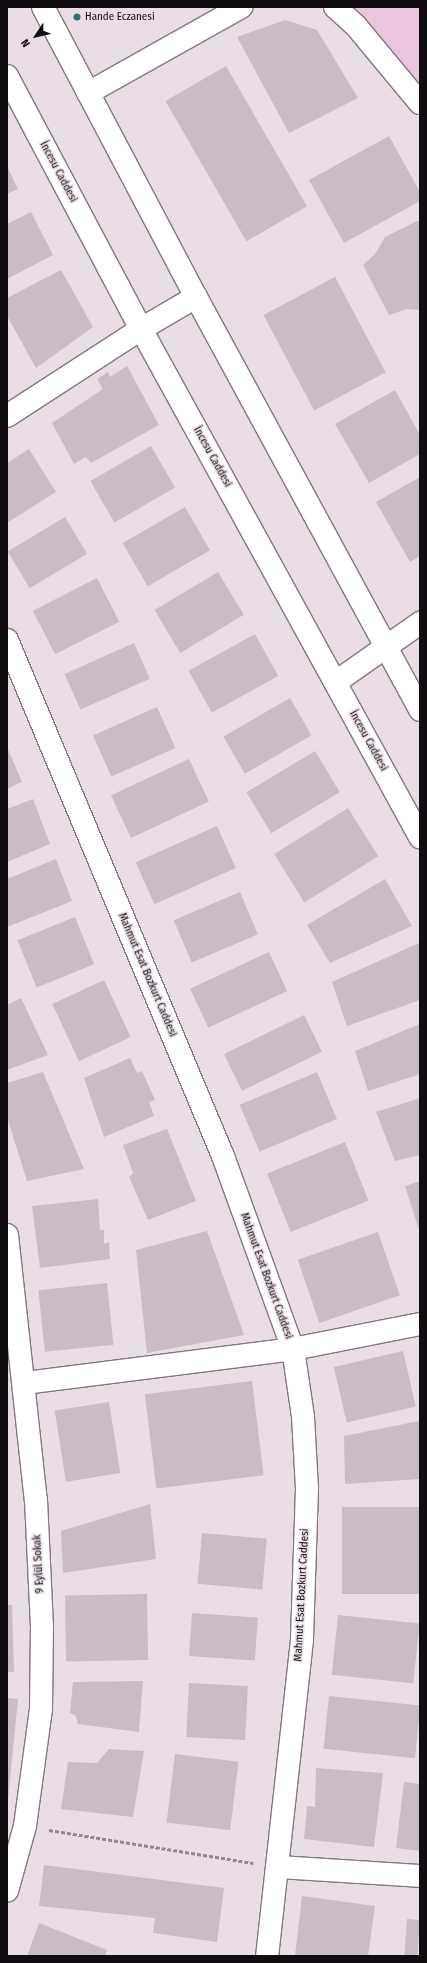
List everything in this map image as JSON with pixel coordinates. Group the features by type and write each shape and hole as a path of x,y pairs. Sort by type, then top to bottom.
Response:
{"street":[{"path":"43,7 196,297 420,710"},
{"path":"88,93 241,7"},
{"path":"335,7 356,26 420,103"},
{"name":"İncesu Caddesi","path":"7,76 141,329 420,837"},
{"path":"7,416 141,329 196,297"},
{"path":"336,682 420,623"},
{"name":"Mahmut Esat Bozkurt Caddesi","path":"7,640 223,1156 292,1349 303,1417 306,1495 302,1640 267,1956"},
{"name":"9 Eylül Sokak","path":"7,1235 25,1383 36,1500 42,1633 41,1709 25,1826 7,1891"},
{"path":"25,1383 292,1349 420,1324"},
{"path":"278,1867 420,1876"}],"path":[{"path":"25,1826 278,1867"}],"shaded area":[{"path":"335,7 420,7 420,103"}],"building":[{"path":"285,20 317,30 358,98 289,133 237,37"},
{"path":"226,66 307,206 246,241 165,101"},
{"path":"389,136 420,192 420,201 344,243 309,180"},
{"path":"7,166 18,189 7,194"},
{"path":"31,212 53,255 7,279 7,224"},
{"path":"417,221 420,221 420,310 407,309 389,315 363,265 375,254 385,237"},
{"path":"61,270 93,327 36,368 7,316 7,298"},
{"path":"335,277 386,372 314,410 263,315"},
{"path":"127,366 159,425 91,463 86,457 74,464 52,423 103,389 97,379 108,372 110,377"},
{"path":"395,390 420,435 420,454 369,483 335,424"},
{"path":"151,446 175,488 114,523 90,481"},
{"path":"29,449 56,492 7,523 7,463"},
{"path":"420,477 420,556 410,562 376,502"},
{"path":"185,507 210,550 148,586 123,543"},
{"path":"65,517 87,554 30,588 8,552"},
{"path":"218,572 244,615 180,653 155,610"},
{"path":"97,578 119,622 55,654 33,611"},
{"path":"255,634 278,676 212,713 189,671"},
{"path":"134,643 150,679 80,710 65,674"},
{"path":"290,698 312,735 245,774 223,736"},
{"path":"157,707 175,748 111,777 93,735"},
{"path":"7,747 22,782 7,789"},
{"path":"315,751 340,792 271,833 246,792"},
{"path":"189,759 209,802 131,838 111,795"},
{"path":"33,799 50,844 7,862 7,809"},
{"path":"348,808 378,856 304,902 274,854"},
{"path":"217,826 236,868 154,904 136,862"},
{"path":"56,859 72,901 7,927 7,879"},
{"path":"385,879 412,926 330,963 307,925"},
{"path":"240,892 258,934 192,962 174,920"},
{"path":"75,917 94,964 37,988 18,940"},
{"path":"419,943 420,1000 347,1026 332,982"},
{"path":"269,952 287,991 208,1028 190,989"},
{"path":"104,980 131,1037 79,1061 52,1004"},
{"path":"21,998 48,1055 7,1070 7,1005"},
{"path":"304,1015 322,1052 242,1091 224,1054"},
{"path":"420,1024 420,1074 368,1091 355,1051"},
{"path":"130,1058 137,1073 142,1071 155,1100 149,1102 154,1116 104,1137 84,1078"},
{"path":"43,1072 84,1169 27,1181 7,1117 7,1083"},
{"path":"317,1072 337,1119 260,1152 240,1105"},
{"path":"420,1098 420,1155 395,1161 376,1112"},
{"path":"167,1129 196,1201 148,1220 129,1177 133,1173 123,1145"},
{"path":"345,1142 369,1200 291,1232 267,1173"},
{"path":"420,1181 420,1233 405,1186"},
{"path":"98,1199 100,1230 104,1230 104,1244 109,1242 110,1259 40,1268 32,1206"},
{"path":"207,1231 244,1335 147,1353 136,1250"},
{"path":"378,1232 400,1295 319,1323 298,1260"},
{"path":"107,1283 113,1345 45,1352 38,1290"},
{"path":"403,1351 416,1407 347,1423 334,1367"},
{"path":"252,1381 264,1475 156,1488 145,1394"},
{"path":"109,1402 120,1473 66,1482 55,1411"},
{"path":"419,1421 420,1479 345,1484 344,1436"},
{"path":"150,1504 156,1559 63,1573 61,1531"},
{"path":"342,1507 420,1507 420,1594 342,1594"},
{"path":"202,1533 267,1539 262,1589 198,1584"},
{"path":"147,1594 148,1660 66,1661 65,1595"},
{"path":"7,1605 12,1605 14,1672 7,1672"},
{"path":"192,1613 258,1618 255,1660 189,1656"},
{"path":"338,1615 420,1624 413,1683 332,1675"},
{"path":"143,1681 139,1732 78,1724 76,1716 70,1713 73,1682"},
{"path":"189,1683 248,1686 245,1740 186,1737"},
{"path":"329,1696 420,1706 415,1758 323,1749"},
{"path":"7,1698 18,1699 8,1800 7,1800"},
{"path":"109,1749 144,1751 133,1817 61,1809 68,1762 97,1763"},
{"path":"175,1754 239,1762 230,1830 167,1822"},
{"path":"316,1768 383,1773 374,1847 304,1839 307,1806 315,1807"},
{"path":"404,1782 420,1784 420,1851 396,1848"},
{"path":"44,1865 224,1888 217,1942 153,1933 155,1918 39,1906"},
{"path":"302,1896 375,1906 368,1956 295,1956"},
{"path":"407,1919 420,1920 417,1956 404,1956"},
{"path":"39,1923 107,1950 105,1956 27,1956"}],"place":[{"name":"Hande Eczanesi","path":"77,17"}]}
